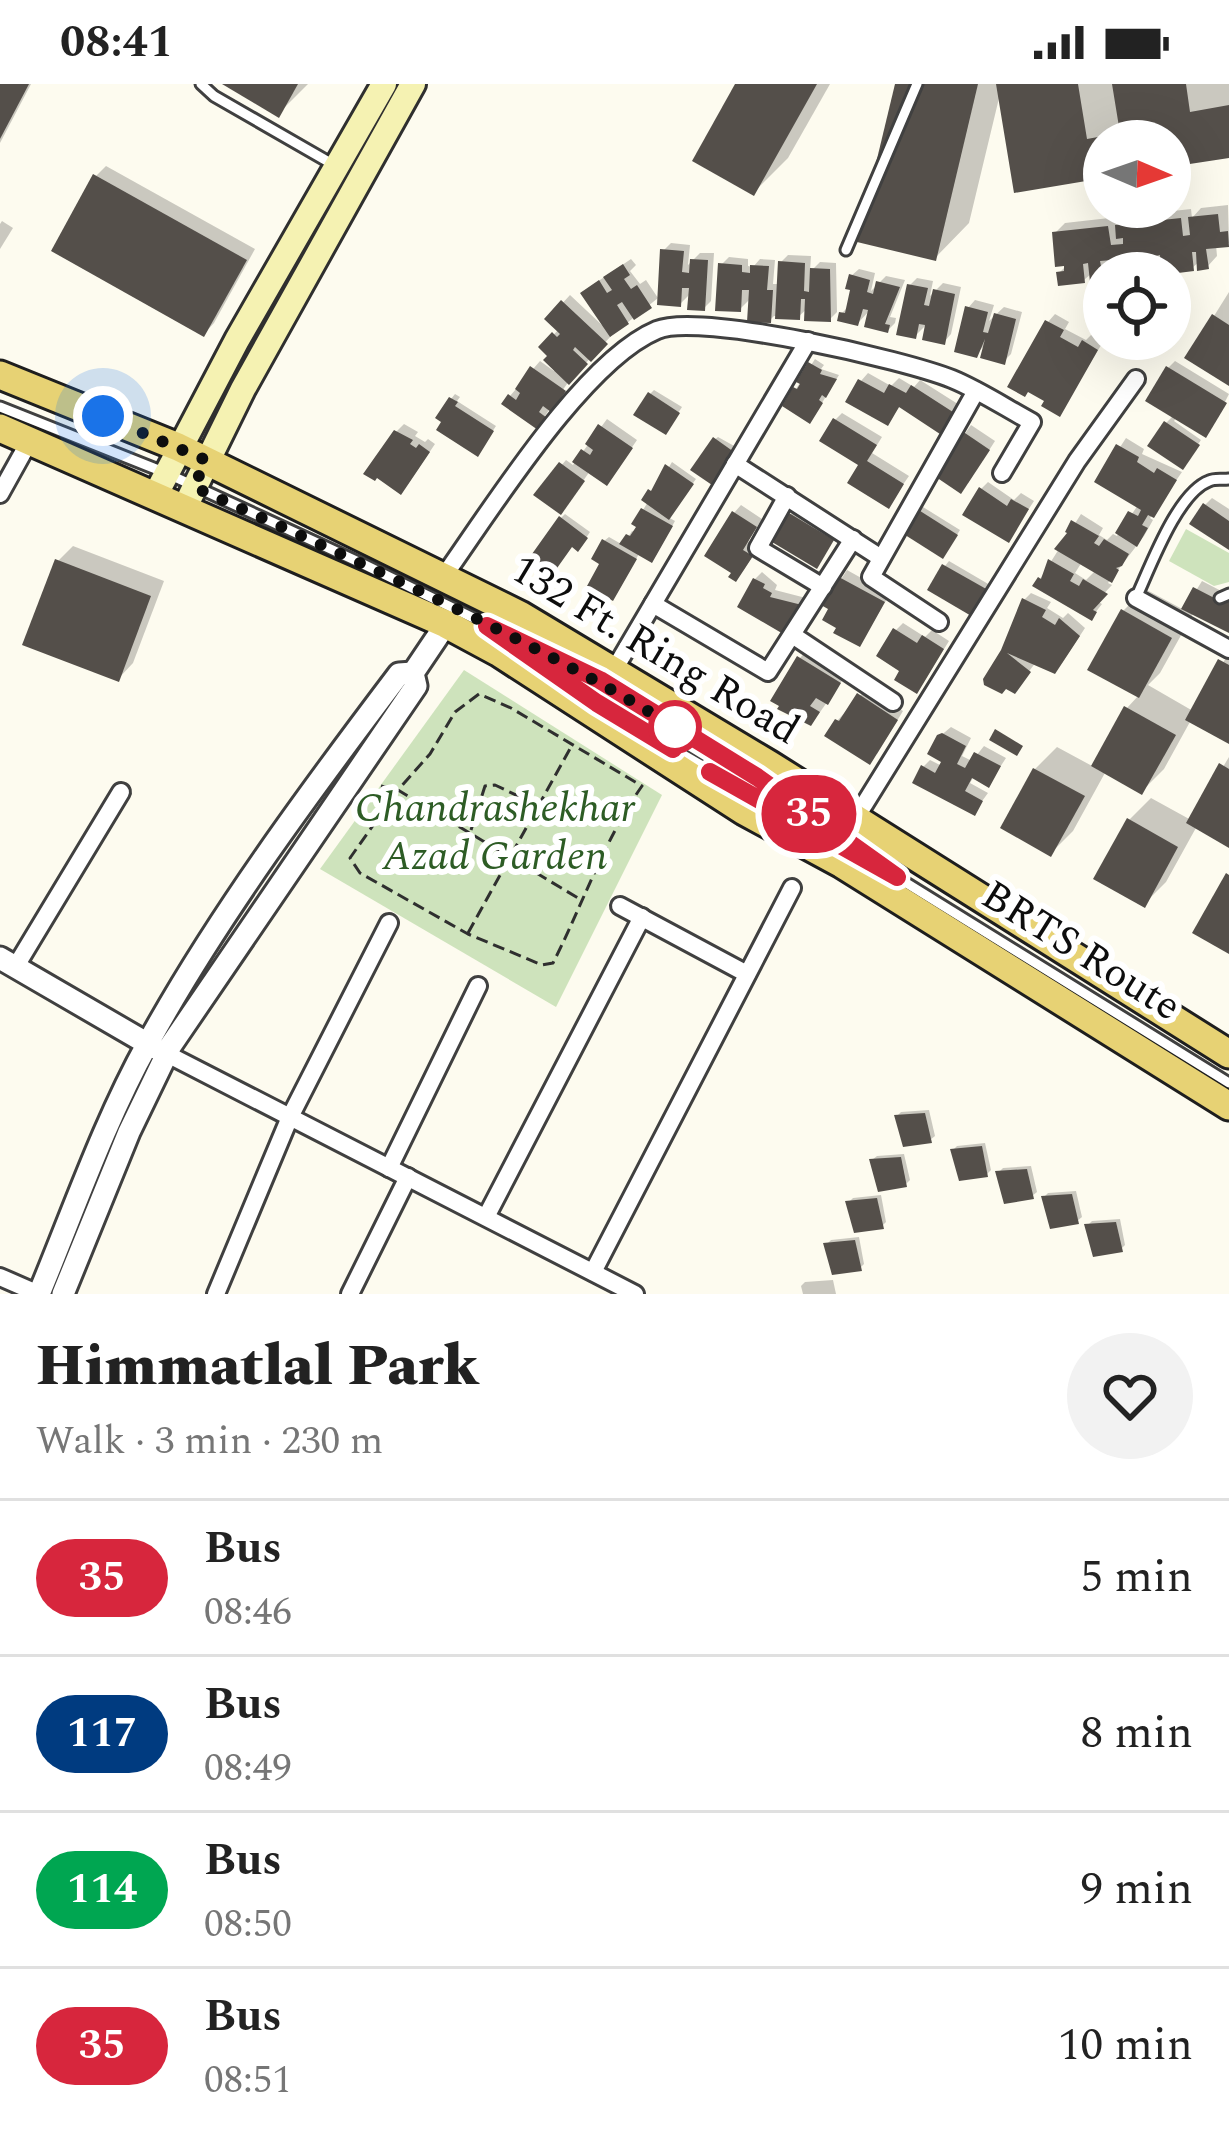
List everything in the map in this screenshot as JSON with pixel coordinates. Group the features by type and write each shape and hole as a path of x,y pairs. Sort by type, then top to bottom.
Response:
{"main road":[{"path":"0,428 161,483 384,84"},
{"path":"190,497 413,84"},
{"path":"0,375 178,447"},
{"name":"132 Ft. Ring Road","path":"178,447 444,576 614,670 1227,1048"},
{"name":"132 Ft. Ring Road","path":"161,483 498,652 744,811 842,864 1229,1106"}],"street":[{"path":"444,576 535,445 617,355 659,328 690,327 808,341 857,350 952,379 1032,422 1002,472"},
{"path":"614,670 808,341"},
{"path":"854,821 1077,461 1136,379"},
{"path":"938,622 871,577 976,391"},
{"path":"0,494 30,440"},
{"path":"735,464 880,558"},
{"path":"787,496 758,548 823,586"},
{"path":"653,604 768,672 853,538"},
{"path":"1136,598 1229,649"},
{"path":"0,1276 39,1294 224,921 360,725 399,674 413,673 446,624"},
{"path":"794,635 893,702"},
{"path":"121,792 8,962 157,1049 635,1294"},
{"path":"593,1272 792,888"},
{"path":"620,906 747,974"},
{"path":"486,1217 642,916"},
{"path":"216,1294 290,1117 389,922"},
{"path":"389,1168 478,986"},
{"path":"63,1294 157,1049"},
{"path":"350,1294 407,1178"}],"lane":[{"path":"201,84 337,166"},
{"path":"846,250 917,84"},
{"path":"0,407 161,483"},
{"path":"1136,598 1170,525 1192,495 1208,481 1229,479"},
{"path":"190,497 363,564 600,680 757,777 897,877"},
{"path":"487,626 635,726 897,877"},
{"name":"BRTS Route","path":"897,877 1229,1083"}],"path":[{"path":"479,694 572,746 642,786 619,818 553,962 542,965 468,934 370,880 350,858 430,754 455,712 479,694"},
{"path":"468,934 572,746"},
{"path":"479,781 537,805"},
{"path":"381,786 398,790 583,901"},
{"path":"471,832 485,786"}],"green space":[{"path":"1186,529 1229,553 1229,582 1214,586 1169,561"},
{"name":"Chandrashekhar Azad Garden","path":"464,670 662,795 556,1007 320,869"}],"building":[{"path":"0,84 29,84 0,139"},
{"path":"222,84 298,84 279,118"},
{"path":"735,84 817,84 754,196 692,161"},
{"path":"895,84 978,84 936,261 857,242"},
{"path":"996,84 1078,84 1084,120 1083,182 1014,193"},
{"path":"1112,84 1186,84 1190,112 1229,105 1229,158 1191,164 1191,120 1118,120"},
{"path":"93,174 247,260 204,337 51,251"},
{"path":"1218,214 1220,232 1228,231 1229,247 1206,249 1209,269 1197,271 1196,252 1192,252 1191,271 1191,252 1083,252 1083,283 1058,286 1056,272 1064,271 1064,266 1055,267 1052,232 1108,228 1111,245 1123,244 1123,238 1116,239 1115,228 1182,228 1183,236 1190,235 1191,217"},
{"path":"660,249 684,251 682,272 689,273 690,259 708,260 705,311 687,310 689,288 682,288 681,307 657,305"},
{"path":"778,261 805,263 804,291 809,292 810,268 830,269 831,322 804,321 805,299 801,299 800,320 775,319"},
{"path":"718,263 742,265 742,272 750,273 750,265 769,266 771,323 747,322 749,290 742,290 741,312 715,311"},
{"path":"623,264 630,275 624,279 631,289 637,285 652,308 634,320 622,302 617,305 629,324 610,337 580,293 599,280 607,293 612,290 603,277"},
{"path":"849,274 870,280 867,292 873,294 876,281 900,287 885,324 890,325 888,333 864,327 868,310 863,309 858,326 837,321 839,312 845,313"},
{"path":"907,284 928,288 924,305 929,306 933,289 955,294 945,345 922,340 925,325 919,324 916,339 896,335"},
{"path":"561,300 608,344 591,362 575,347 588,364 569,385 543,360 547,356 538,347 552,332 557,337 560,334 544,319"},
{"path":"965,306 988,312 983,332 988,333 994,313 1016,319 1005,365 980,358 985,339 977,358 954,352"},
{"path":"1212,314 1229,325 1229,386 1187,360 1191,360 1191,347"},
{"path":"1045,320 1064,330 1060,337 1078,347 1083,341 1083,360 1092,360 1060,417 1041,406 1044,401 1007,387"},
{"path":"808,362 822,370 820,374 837,379 826,398 822,395 819,400 823,403 810,424 782,406 800,384 796,382"},
{"path":"530,366 566,391 551,412 543,406 539,412 547,418 538,430 501,404 508,394 516,400 520,393 515,389"},
{"path":"1166,366 1227,403 1206,438 1145,401"},
{"path":"858,379 884,393 889,384 906,393 911,385 956,414 943,436 899,407 888,426 845,402"},
{"path":"648,392 680,413 666,435 633,415"},
{"path":"449,397 494,431 478,457 436,430 441,422 435,418"},
{"path":"833,418 877,445 867,461 904,484 889,509 847,483 858,465 819,441"},
{"path":"1164,421 1200,445 1183,470 1147,446"},
{"path":"598,424 633,448 607,486 572,462 581,449 590,455 593,450 585,444"},
{"path":"394,430 413,440 410,444 416,448 419,444 430,452 401,495 363,474"},
{"path":"962,431 990,450 961,494 933,475"},
{"path":"713,437 734,452 712,485 690,470"},
{"path":"1116,444 1139,457 1137,462 1154,473 1157,468 1177,480 1154,518 1148,515 1142,525 1148,528 1137,547 1115,533 1128,511 1138,516 1141,510 1094,482"},
{"path":"559,462 585,481 561,515 533,495"},
{"path":"665,464 694,484 669,520 641,500"},
{"path":"979,487 1007,506 1011,499 1029,509 1009,543 962,515"},
{"path":"1203,503 1229,521 1229,550 1189,524"},
{"path":"641,508 673,526 652,563 619,544 636,527 631,524"},
{"path":"917,509 958,535 943,559 902,533"},
{"path":"732,511 757,527 743,550 753,556 736,582 728,577 731,573 704,556"},
{"path":"789,513 834,540 817,569 772,542"},
{"path":"559,516 588,538 578,552 572,547 550,578 527,561"},
{"path":"1071,520 1099,536 1094,543 1099,546 1104,539 1129,554 1116,568 1112,583 1054,549"},
{"path":"602,539 637,559 613,601 587,586 599,564 591,559"},
{"path":"55,559 151,596 119,682 22,645"},
{"path":"1048,559 1074,574 1070,581 1079,586 1083,579 1108,594 1093,610 1097,612 1092,621 1032,586 1041,579"},
{"path":"942,564 988,590 973,617 927,590"},
{"path":"837,576 885,602 860,647 833,633 836,628 822,620 828,609 821,605"},
{"path":"753,578 765,584 770,597 802,605 785,635 737,607"},
{"path":"1193,587 1224,603 1229,592 1229,633 1181,609"},
{"path":"1022,598 1046,610 1042,617 1055,625 1059,618 1080,636 1055,674 1007,653 1031,672 1015,694 1006,689 1002,694 984,685 983,679 1001,650"},
{"path":"1121,609 1172,638 1139,698 1087,670"},
{"path":"893,628 917,643 922,635 944,649 917,694 894,680 899,671 876,656"},
{"path":"797,656 841,683 828,705 816,698 810,706 820,712 811,726 770,701"},
{"path":"1218,659 1229,665 1229,744 1185,720"},
{"path":"857,693 898,720 870,765 824,736"},
{"path":"1124,706 1176,735 1142,795 1091,766"},
{"path":"995,729 1023,746 1017,756 989,740"},
{"path":"942,733 966,746 957,764 965,768 974,752 1001,766 989,788 972,778 965,791 983,801 975,816 912,783 921,765 935,773 941,762 927,754"},
{"path":"1219,763 1229,769 1229,848 1186,823"},
{"path":"1033,768 1085,796 1051,857 1000,828"},
{"path":"1127,818 1178,847 1145,908 1093,879"},
{"path":"1226,873 1229,875 1229,954 1192,933"},
{"path":"925,1113 932,1143 903,1147 894,1115"},
{"path":"982,1146 988,1177 959,1181 950,1149"},
{"path":"901,1157 907,1187 878,1192 869,1159"},
{"path":"1027,1169 1034,1199 1004,1204 995,1171"},
{"path":"1072,1194 1079,1224 1050,1229 1041,1196"},
{"path":"877,1198 884,1229 854,1233 845,1201"},
{"path":"1116,1222 1123,1252 1093,1257 1084,1224"},
{"path":"855,1240 862,1271 832,1275 823,1243"}],"bus line":[{"name":"35","path":"673,749 487,626 600,680 757,777 897,877 710,772"}],"route":[{"path":"103,416 206,460 194,487 600,680 678,729 675,727"}]}
